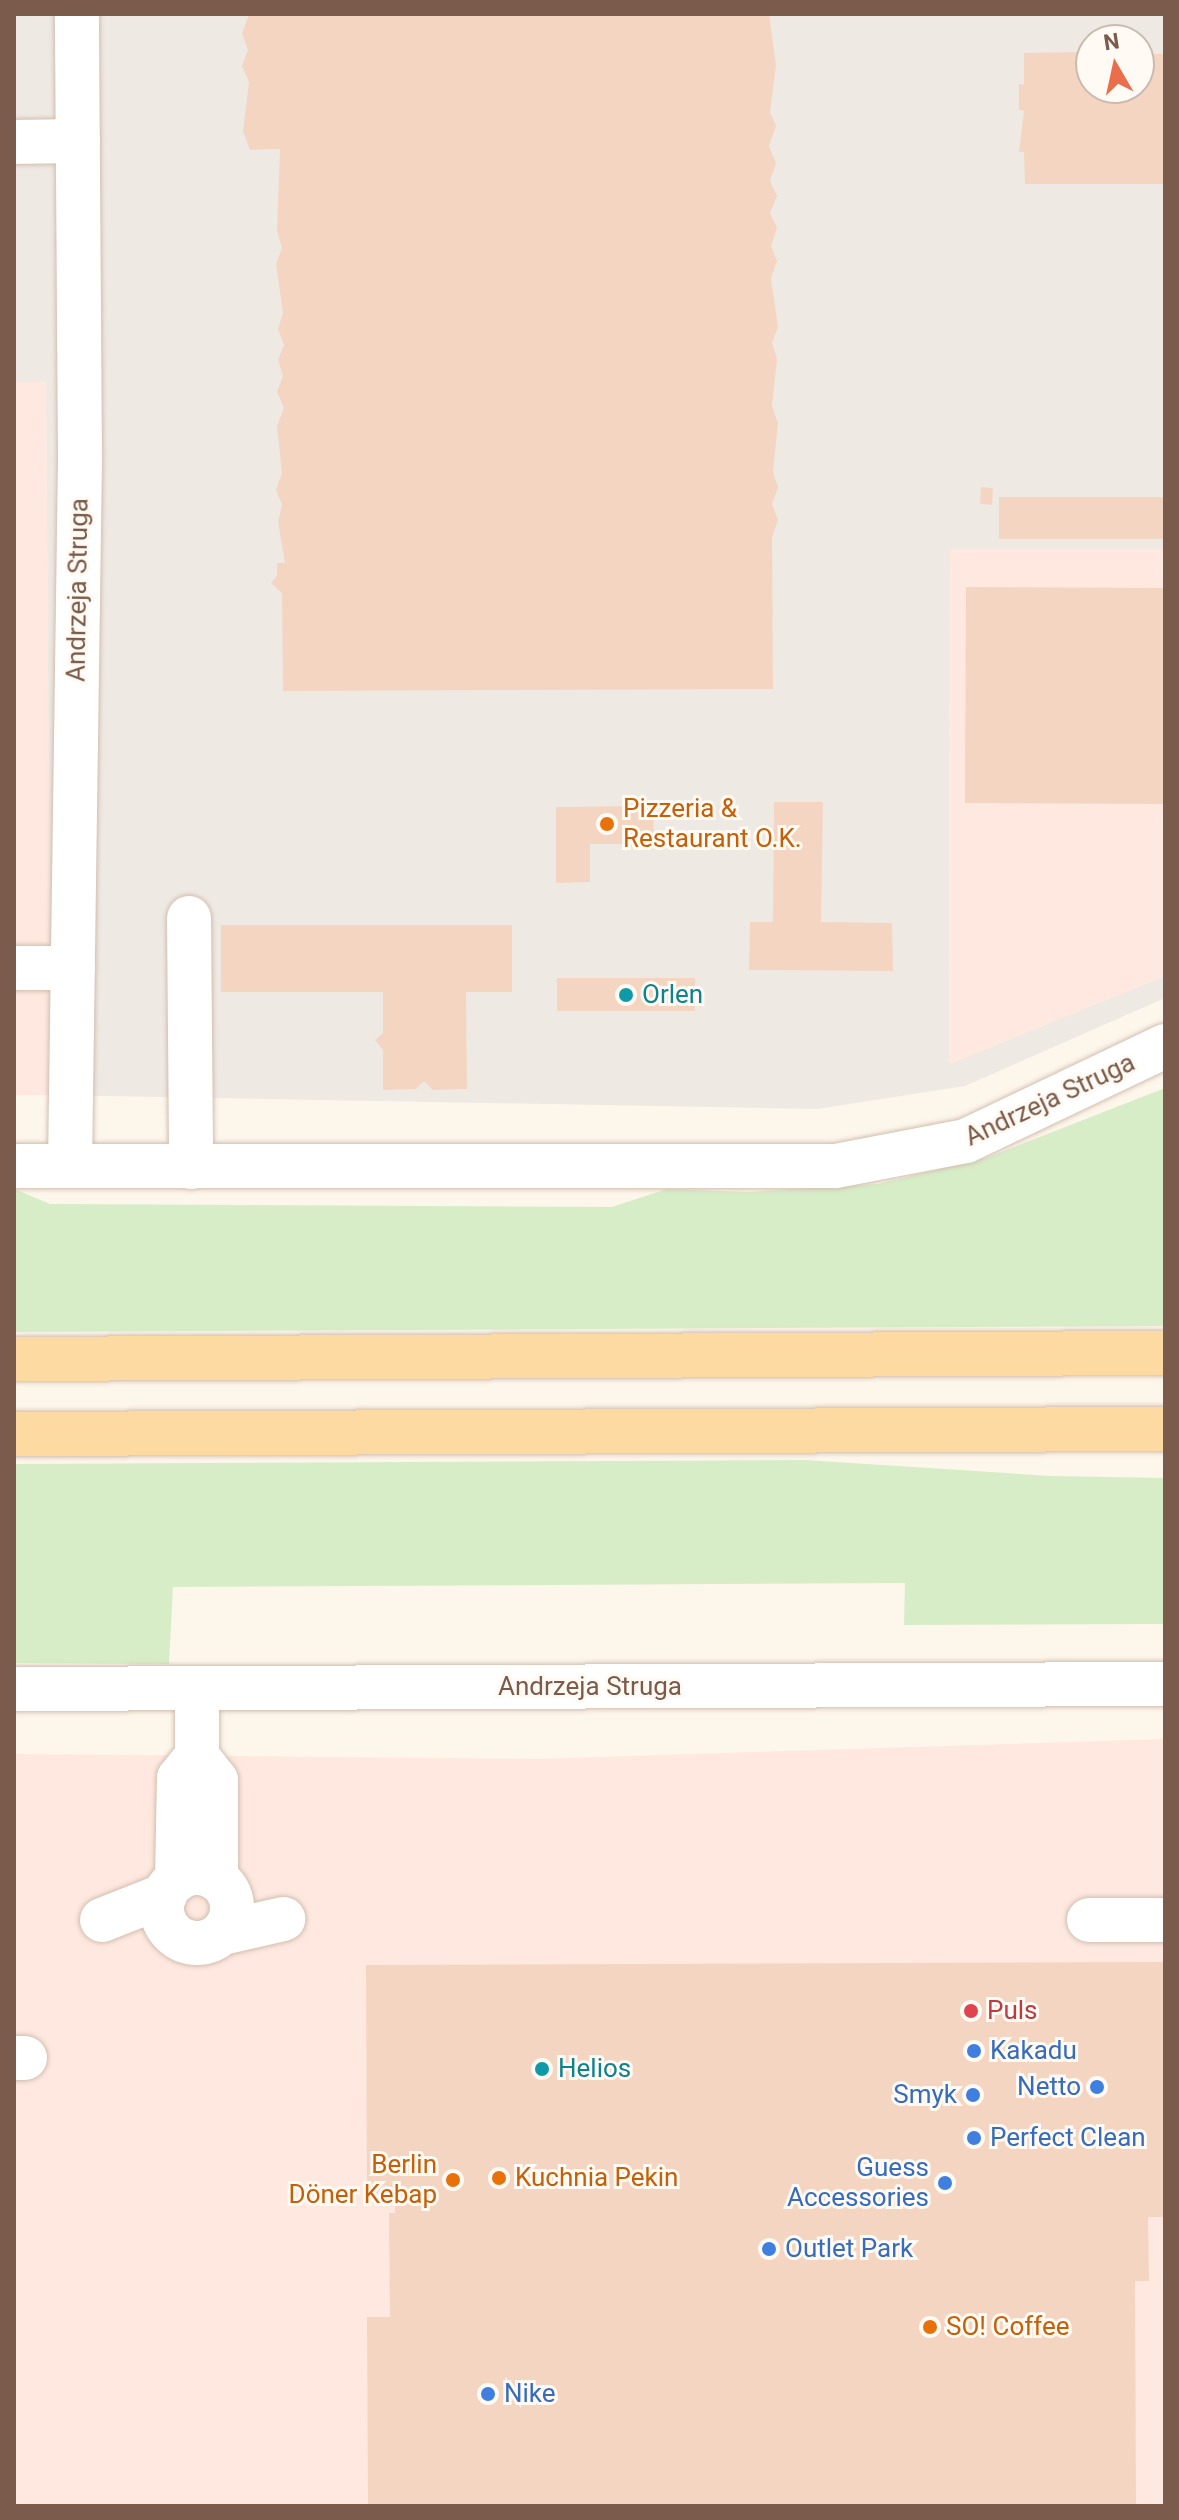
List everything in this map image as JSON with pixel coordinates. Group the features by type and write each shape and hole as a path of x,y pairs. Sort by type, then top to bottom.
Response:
{"main road":[{"path":"14,1359 1165,1353"},
{"path":"14,1434 1165,1429"}],"street":[{"name":"Andrzeja Struga","path":"70,1166 77,14"},
{"path":"14,142 78,141"},
{"path":"189,918 191,1167"},
{"path":"14,968 73,968"},
{"name":"Andrzeja Struga","path":"14,1166 765,1169 869,1163 974,1138 1165,1046"},
{"name":"Andrzeja Struga","path":"14,1689 1165,1684"},
{"path":"197,1689 197,1756 179,1778 197,1903"},
{"path":"1089,1920 1165,1920"}],"shaded area":[{"path":"14,14 1165,14 1165,549 950,549 949,1064 1165,976 1165,998 965,1086 817,1109 51,1095 46,382 14,382"},
{"path":"14,382 46,382 51,1095 14,1095"},
{"path":"950,548 1165,549 1165,976 949,1064"},
{"path":"1165,1739 1165,2506 14,2506 14,1754 538,1759"}],"green space":[{"path":"1165,1088 1165,1326 14,1332 14,1189 50,1204 612,1207 667,1189 747,1192 878,1184 986,1158"},
{"path":"805,1460 1051,1476 1165,1478 1165,1624 904,1625 905,1583 173,1587 169,1664 14,1663 14,1464"}],"building":[{"path":"249,14 769,14 776,65 770,112 776,126 769,146 776,163 770,181 777,196 770,213 777,228 771,246 777,261 771,278 778,327 772,343 777,359 772,406 778,423 773,472 778,487 772,504 778,520 772,537 773,689 283,691 282,593 271,583 277,576 277,563 285,563 278,522 282,505 276,490 282,473 277,426 284,408 277,392 283,376 278,360 284,345 278,329 283,313 276,264 282,248 277,231 280,149 250,150 243,131 249,82 242,66 248,50 242,34"},
{"path":"1075,52 1075,104 1155,104 1155,54 1165,54 1165,184 1025,184 1024,152 1019,152 1024,111 1019,110 1019,84 1024,85 1024,53"},
{"path":"981,487 993,488 992,505 980,504"},
{"path":"999,497 1165,497 1165,539 999,539"},
{"path":"966,587 1165,588 1165,804 965,803"},
{"path":"774,802 823,802 821,922 892,923 893,971 749,970 750,922 773,922"},
{"path":"653,806 654,844 590,844 590,882 556,883 556,807"},
{"path":"221,925 512,925 512,992 466,992 467,1089 433,1090 424,1081 416,1089 383,1090 383,1050 375,1040 383,1033 383,992 221,992"},
{"name":"Orlen","path":"557,978 695,978 695,1011 557,1011"},
{"name":"Outlet Park","path":"1165,1962 1165,2217 1148,2217 1149,2281 1135,2281 1136,2506 368,2506 367,2317 390,2317 389,2213 395,2213 395,2201 367,2201 366,1965"}],"place":[{"name":"Pizzeria & Restaurant O.K.","path":"607,824"},
{"name":"Orlen","path":"626,995"},
{"name":"Puls","path":"971,2011"},
{"name":"Kakadu","path":"974,2051"},
{"name":"Helios","path":"542,2069"},
{"name":"Netto","path":"1097,2087"},
{"name":"Smyk","path":"973,2095"},
{"name":"Perfect Clean","path":"974,2138"},
{"name":"Kuchnia Pekin","path":"499,2178"},
{"name":"Berlin Döner Kebap","path":"453,2180"},
{"name":"Guess Accessories","path":"945,2183"},
{"name":"Outlet Park","path":"769,2249"},
{"name":"SO! Coffee","path":"930,2327"},
{"name":"Nike","path":"488,2394"}]}
